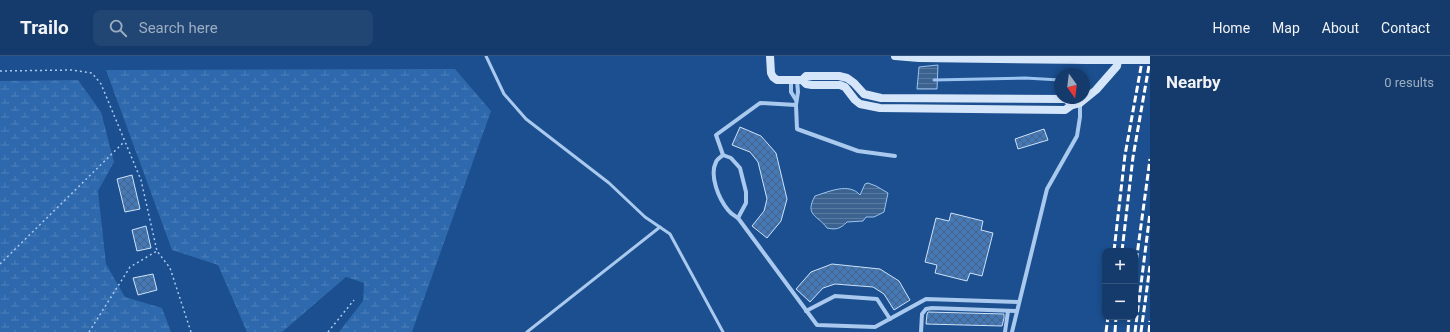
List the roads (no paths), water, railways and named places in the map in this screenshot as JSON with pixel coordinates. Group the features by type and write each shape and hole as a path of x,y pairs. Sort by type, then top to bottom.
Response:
{"street":[{"path":"770,56 771,73 777,80 796,80 806,76 838,76 849,79 864,94 882,98 1054,99"},
{"path":"895,56 919,58 1150,60"},
{"path":"1090,94 1096,90 1117,66 1118,56"},
{"path":"817,76 817,85"},
{"path":"844,87 849,79"},
{"path":"796,80 806,84 840,85 844,87 860,104 880,108 1065,110 1076,104 1080,117 1077,136 1047,189 1016,311 1009,332"},
{"path":"796,80 798,92 796,102 797,130 858,151 895,156"},
{"path":"860,104 864,94"},
{"path":"880,108 882,98"},
{"path":"723,155 716,135 760,104 796,102"},
{"path":"723,155 716,162 714,173 720,198 729,212 738,218 817,325 875,327 926,299 1018,302"},
{"path":"723,155 731,158 740,168 746,192 746,203 738,218"},
{"path":"806,311 835,296 877,299 890,319"},
{"path":"921,332 922,314 926,309 1016,311"},
{"path":"1008,311 1009,332"}],"lane":[{"path":"486,56 504,94 526,119 609,183 645,217 670,234 723,332"},
{"path":"527,332 660,227"}],"waterway":[{"path":"934,80 1025,78 1054,80"}],"railway":[{"path":"1114,248 1125,155 1143,56"},
{"path":"1122,248 1133,157 1150,60"},
{"path":"1138,248 1150,159"},
{"path":"1135,332 1150,213"},
{"path":"1141,332 1150,266"},
{"path":"1106,332 1108,320"},
{"path":"1115,332 1116,320"},
{"path":"1128,332 1129,320"},
{"path":"1149,332 1150,321"}]}
